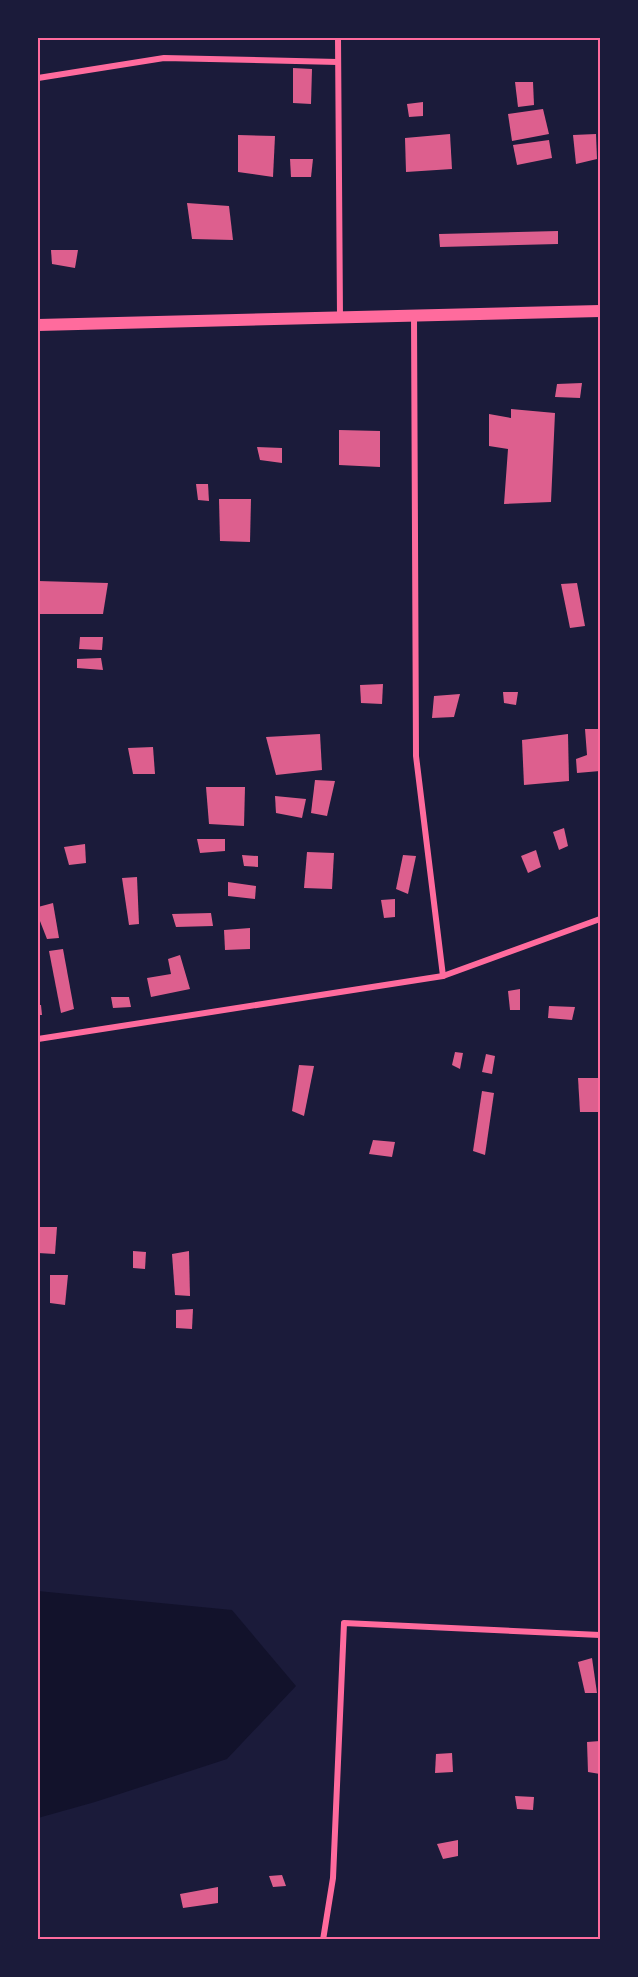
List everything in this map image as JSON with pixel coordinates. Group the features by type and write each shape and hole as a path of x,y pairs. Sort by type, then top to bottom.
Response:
{"main road":[{"path":"38,325 600,311"}],"street":[{"path":"338,38 340,317"},
{"path":"38,78 164,58 338,62"},
{"path":"414,316 416,756 442,976"},
{"path":"38,1040 442,976 600,919"},
{"path":"323,1940 333,1878 344,1623 600,1635"}],"shaded area":[{"path":"38,1591 232,1610 296,1686 227,1759 38,1818"}],"building":[{"path":"293,68 312,69 311,104 293,103"},
{"path":"515,82 533,82 534,105 518,107"},
{"path":"423,102 423,116 409,117 407,104"},
{"path":"543,109 549,134 512,141 508,114"},
{"path":"450,134 452,169 406,172 405,138"},
{"path":"596,134 597,159 576,164 573,135"},
{"path":"238,135 275,136 273,177 238,172"},
{"path":"549,140 552,158 517,165 513,145"},
{"path":"290,159 313,159 311,177 291,177"},
{"path":"187,203 229,206 233,240 192,239"},
{"path":"558,231 558,244 440,247 439,234"},
{"path":"51,250 78,250 75,268 52,264"},
{"path":"582,383 580,398 555,397 557,384"},
{"path":"511,409 555,413 551,502 504,504 508,449 489,446 489,414 511,418"},
{"path":"339,430 380,431 380,467 339,465"},
{"path":"257,447 282,448 282,463 260,460"},
{"path":"196,484 208,484 209,501 198,500"},
{"path":"219,499 251,499 250,542 220,541"},
{"path":"38,581 108,583 103,614 38,614"},
{"path":"577,583 585,626 570,628 561,584"},
{"path":"80,637 103,637 102,650 79,649"},
{"path":"101,658 103,670 77,668 77,659"},
{"path":"383,684 382,704 361,703 360,685"},
{"path":"503,692 518,692 516,705 504,703"},
{"path":"460,694 454,717 432,718 434,696"},
{"path":"585,729 600,729 600,771 577,773 576,759 587,755"},
{"path":"320,734 322,770 276,775 266,737"},
{"path":"568,734 569,781 524,785 522,740"},
{"path":"153,747 155,774 133,774 128,748"},
{"path":"315,780 335,781 327,816 311,813"},
{"path":"206,787 245,787 244,826 209,824"},
{"path":"275,796 306,799 302,818 276,813"},
{"path":"564,828 568,846 559,850 553,832"},
{"path":"197,839 225,839 225,851 200,853"},
{"path":"85,844 86,863 69,865 64,847"},
{"path":"536,850 541,867 528,873 521,856"},
{"path":"307,852 334,853 332,889 304,888"},
{"path":"242,855 258,856 258,867 244,866"},
{"path":"403,855 416,856 408,894 396,889"},
{"path":"137,877 139,924 129,925 122,878"},
{"path":"228,882 256,886 255,899 228,896"},
{"path":"395,899 395,917 384,918 381,900"},
{"path":"53,903 59,938 47,939 38,916 38,907"},
{"path":"211,913 213,926 176,927 172,914"},
{"path":"250,928 250,949 225,950 224,930"},
{"path":"63,949 74,1009 61,1013 49,951"},
{"path":"180,955 190,989 151,997 147,978 171,974 168,959"},
{"path":"520,989 520,1010 510,1010 508,991"},
{"path":"111,997 129,997 131,1007 113,1008"},
{"path":"38,1005 41,1005 42,1015 38,1015"},
{"path":"549,1006 575,1007 572,1020 548,1018"},
{"path":"455,1052 463,1053 460,1069 452,1065"},
{"path":"486,1054 495,1056 492,1074 482,1072"},
{"path":"299,1065 314,1066 304,1116 292,1111"},
{"path":"578,1078 600,1078 600,1112 580,1112"},
{"path":"482,1091 494,1093 485,1155 473,1151"},
{"path":"373,1140 395,1142 392,1157 369,1154"},
{"path":"38,1227 57,1227 55,1254 38,1253"},
{"path":"133,1251 146,1252 145,1269 133,1268"},
{"path":"189,1251 190,1296 175,1295 172,1254"},
{"path":"50,1275 68,1275 65,1305 50,1303"},
{"path":"193,1309 192,1329 176,1328 176,1310"},
{"path":"592,1658 597,1693 585,1693 578,1662"},
{"path":"600,1741 600,1774 588,1772 587,1742"},
{"path":"452,1753 453,1772 435,1773 436,1754"},
{"path":"515,1796 534,1797 533,1810 517,1809"},
{"path":"458,1840 458,1856 443,1859 437,1844"},
{"path":"282,1875 286,1886 273,1887 269,1876"},
{"path":"218,1887 218,1903 183,1908 180,1894"}]}
